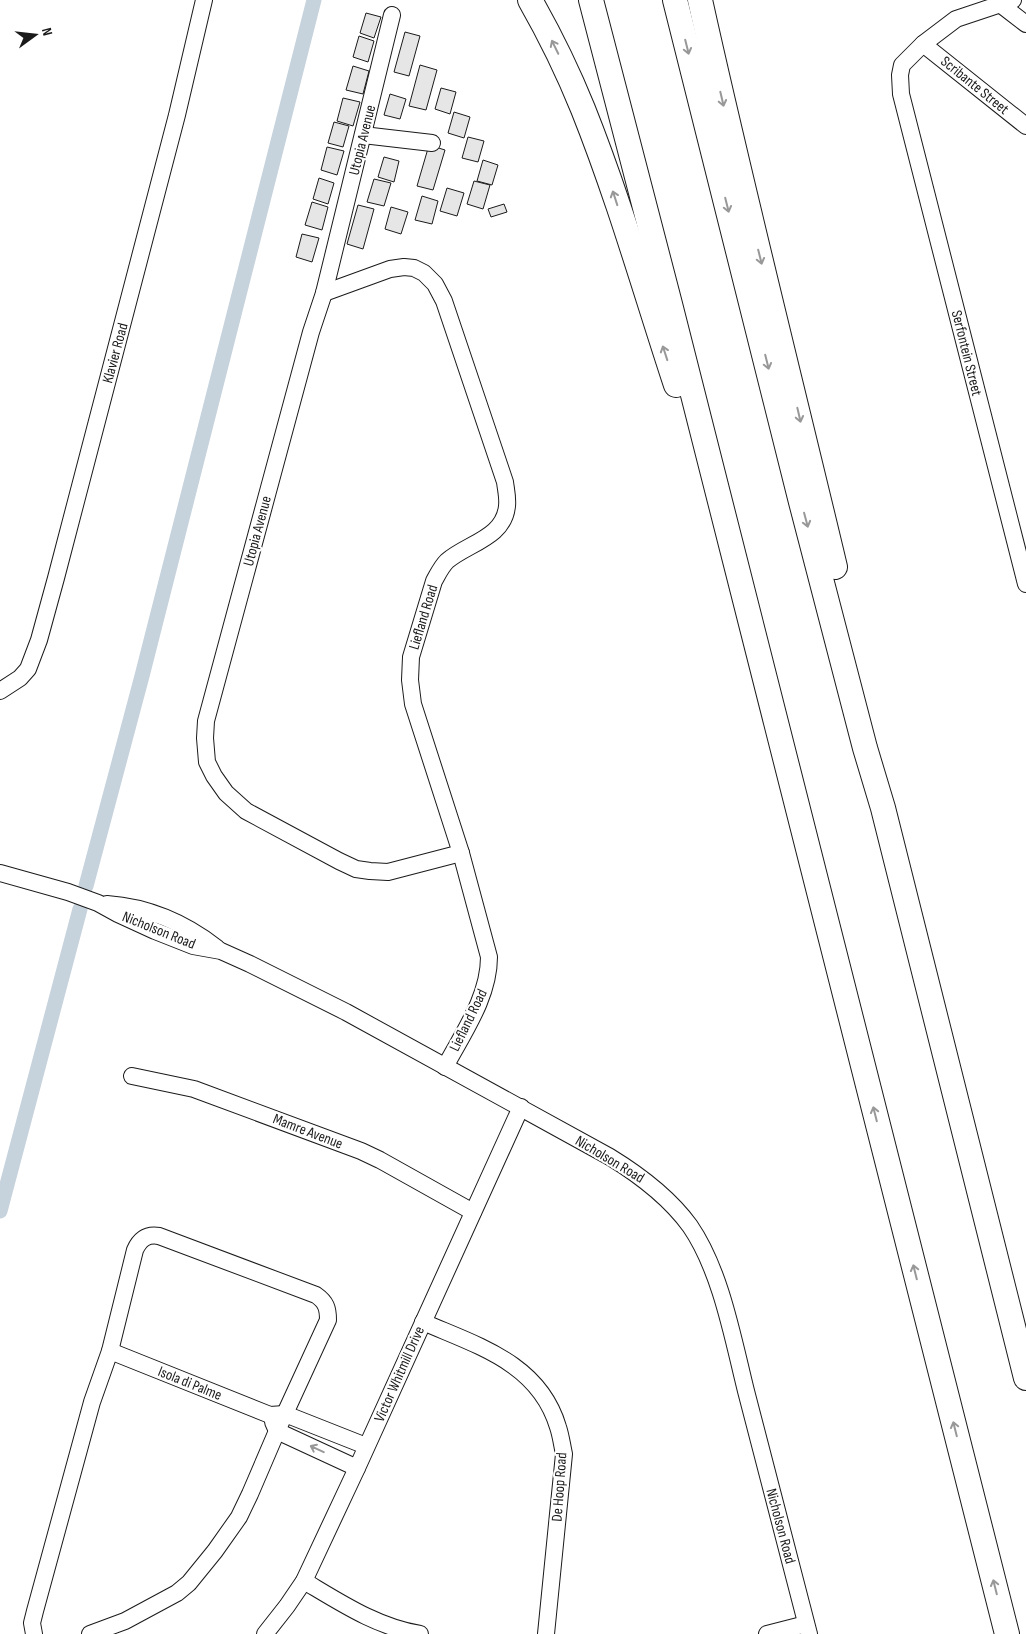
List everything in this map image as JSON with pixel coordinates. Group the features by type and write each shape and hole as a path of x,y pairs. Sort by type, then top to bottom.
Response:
{"highway":[{"path":"530,0 565,69 608,177 736,565"},
{"path":"591,0 1007,1634"},
{"path":"675,0 801,502 865,748 883,808 1026,1378"},
{"path":"700,0 736,161 855,653 882,779 883,808"}],"street":[{"name":"Klavier Road","path":"0,691 20,678 28,669 39,640 174,125 204,0"},
{"path":"1007,2 1026,24"},
{"name":"Serfontein Street","path":"1007,2 956,19 923,44 902,65 900,75 901,94 1026,584"},
{"name":"Utopia Avenue","path":"392,15 324,293 306,351 206,721 205,738 208,762 214,776 226,793 246,811 339,862 356,869 388,872 461,853"},
{"name":"Scribante Street","path":"923,44 1026,126"},
{"path":"363,135 432,143"},
{"name":"Liefland Road","path":"324,293 390,269 404,267 414,268 424,273 436,284 444,301 505,482 508,503 505,516 494,533 446,562 434,580 411,657 410,680 414,704 461,853 489,958 486,985 479,1003 445,1067"},
{"name":"Nicholson Road","path":"0,873 68,892 98,903 132,908 181,924 198,933 221,951 307,992 610,1157 651,1184 690,1226 701,1245 714,1275 723,1303 808,1629"},
{"name":"Mamre Avenue","path":"132,1076 194,1089 361,1151 473,1212"},
{"name":"Victor Whitmill Drive","path":"265,1634 304,1580 521,1108"},
{"path":"34,1634 32,1623 92,1402 110,1351 135,1250 144,1238 151,1235 159,1236 316,1295 326,1305 328,1320 278,1414 277,1430 239,1517 189,1583 177,1593 126,1621 90,1634"},
{"name":"De Hoop Road","path":"423,1322 510,1363 541,1391 551,1408 558,1427 564,1454 546,1634"},
{"name":"Isola di Palme","path":"110,1351 366,1446"},
{"path":"277,1430 357,1468"},
{"path":"304,1580 376,1621 401,1630 420,1634"},
{"path":"767,1634 808,1629"}],"building":[{"path":"366,13 381,17 374,38 360,33"},
{"path":"405,32 420,36 409,76 394,72"},
{"path":"359,36 374,41 368,62 353,57"},
{"path":"420,65 437,70 426,110 409,106"},
{"path":"353,66 369,71 363,94 346,90"},
{"path":"441,88 456,92 450,114 435,109"},
{"path":"390,94 406,99 400,119 384,115"},
{"path":"343,98 360,102 353,126 337,121"},
{"path":"454,112 470,117 464,138 448,133"},
{"path":"334,122 349,126 343,147 328,143"},
{"path":"468,137 484,141 478,162 462,158"},
{"path":"429,145 445,150 433,190 417,186"},
{"path":"327,147 344,151 337,175 321,170"},
{"path":"384,157 399,161 394,182 378,177"},
{"path":"483,160 498,165 492,185 477,181"},
{"path":"319,178 334,183 328,204 313,199"},
{"path":"374,179 391,183 384,206 367,202"},
{"path":"474,181 490,185 483,209 467,204"},
{"path":"447,188 464,193 457,216 440,211"},
{"path":"422,196 438,201 432,224 415,220"},
{"path":"312,202 328,207 322,230 305,225"},
{"path":"504,204 507,212 491,217 488,209"},
{"path":"358,205 374,209 363,249 347,244"},
{"path":"391,207 408,212 401,234 385,229"},
{"path":"302,234 319,238 312,262 296,257"}],"waterway":[{"path":"86,886 142,676 314,0"},
{"path":"0,1211 80,909"}]}
